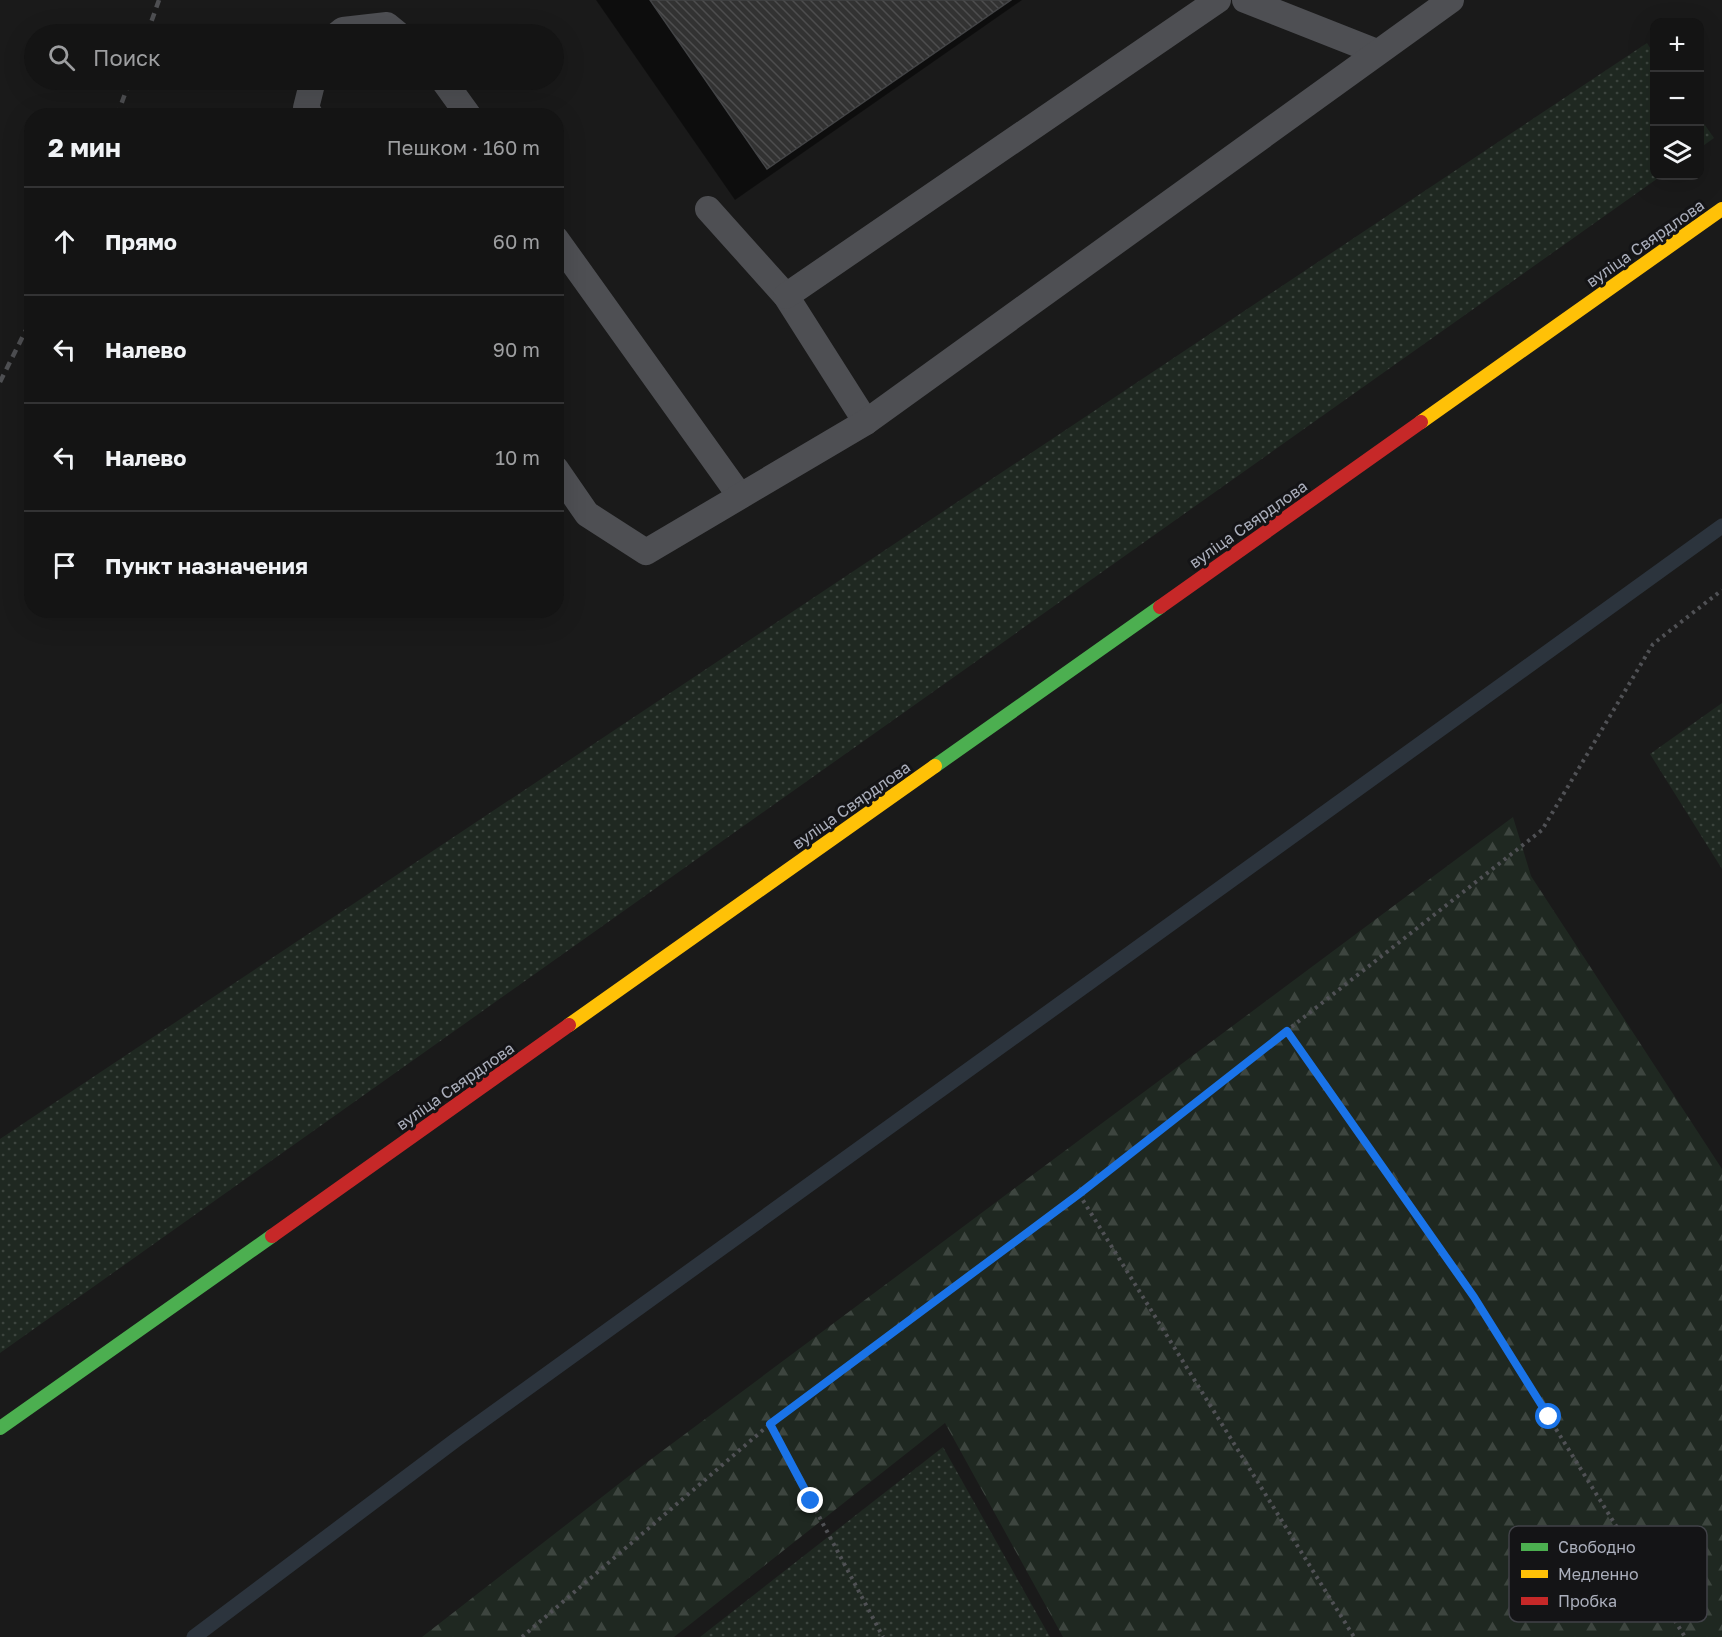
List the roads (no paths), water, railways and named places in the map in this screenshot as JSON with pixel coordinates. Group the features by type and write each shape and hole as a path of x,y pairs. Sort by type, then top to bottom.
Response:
{"main road":[{"name":"вуліца Свярдлова","path":"0,1428 1722,209"}],"lane":[{"path":"786,296 1218,0"},
{"path":"1245,0 1377,52"},
{"path":"564,481 587,514 646,552 866,422 1451,0"},
{"path":"306,108 310,90"},
{"path":"450,90 462,108"},
{"path":"708,209 786,296 866,422"},
{"path":"564,250 740,496"}],"waterway":[{"path":"194,1637 457,1439 1722,526"}],"railway":[{"path":"151,24 159,0"},
{"path":"120,108 126,90"},
{"path":"0,382 24,334"}]}
